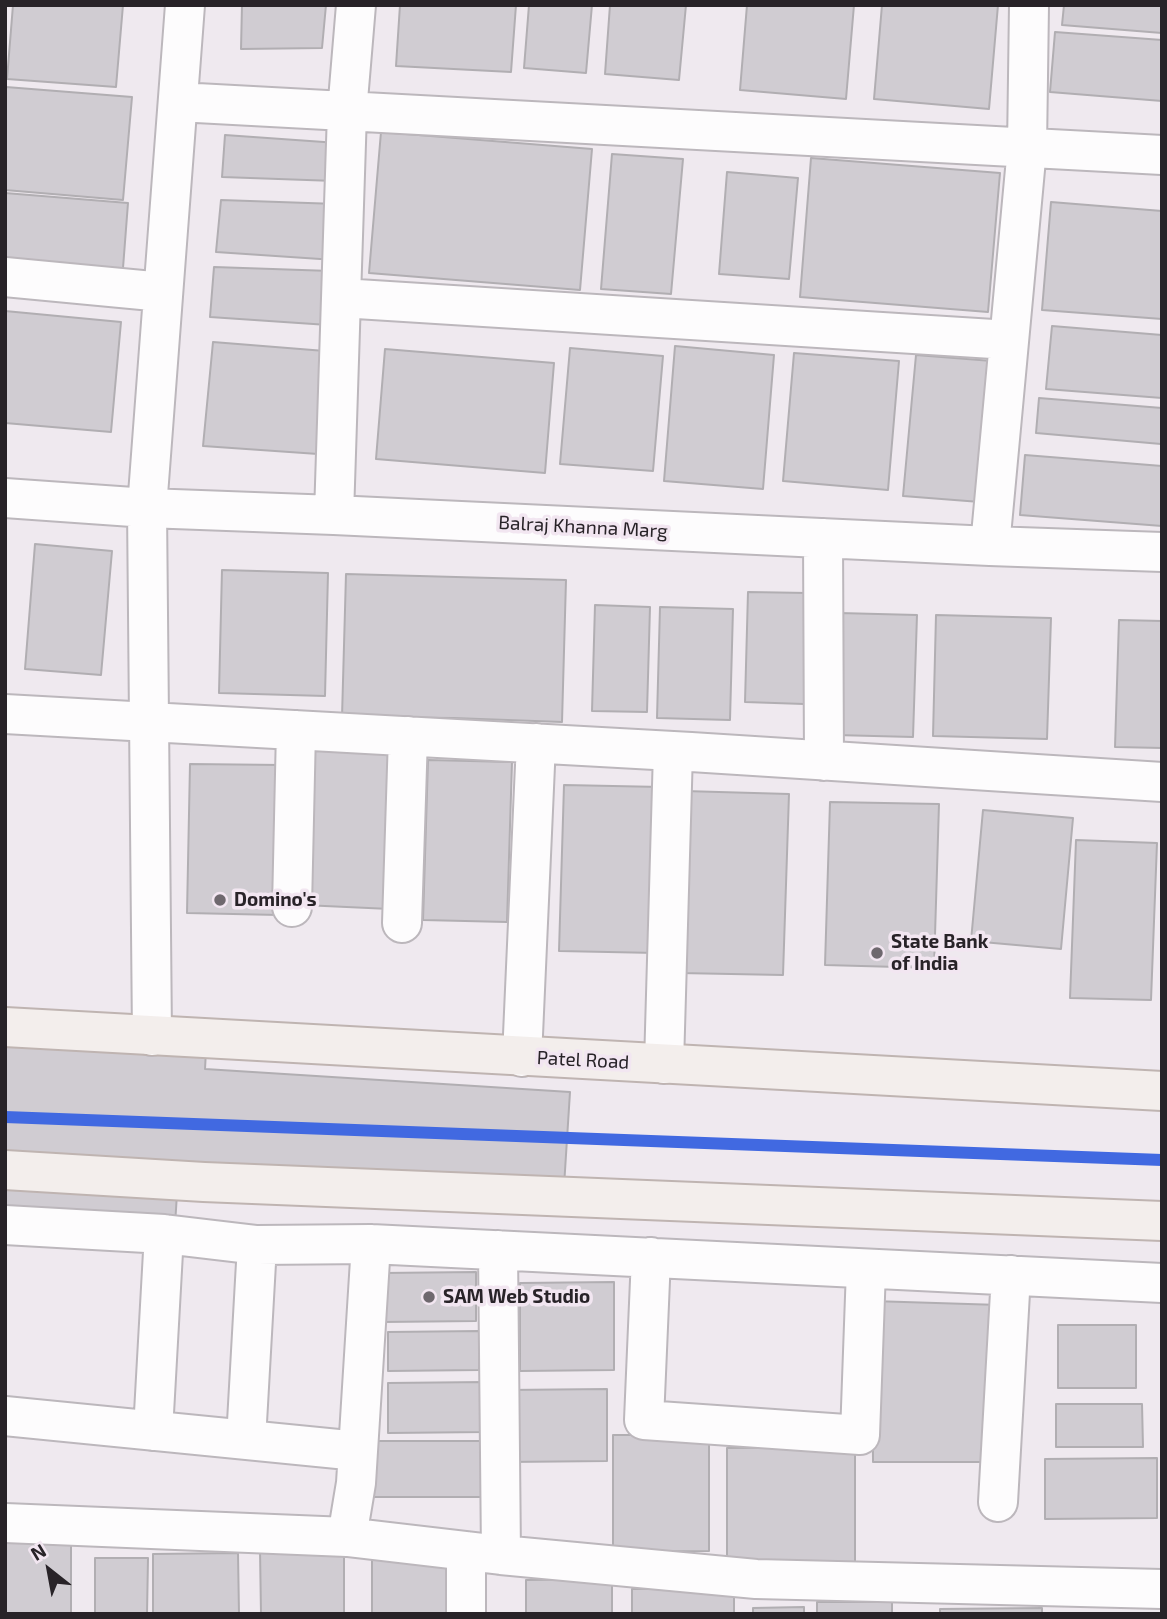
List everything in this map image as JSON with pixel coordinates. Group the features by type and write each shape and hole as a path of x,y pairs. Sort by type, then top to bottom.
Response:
{"main road":[{"name":"Patel Road","path":"5,1027 1162,1091"},
{"path":"5,1170 204,1182 1162,1221"}],"street":[{"path":"152,1036 147,508 185,5"},
{"path":"334,515 347,112 356,5"},
{"path":"990,546 1027,148 1029,5"},
{"path":"178,102 1162,155"},
{"path":"5,277 163,292"},
{"path":"341,298 1009,341"},
{"name":"Balraj Khanna Marg","path":"5,498 147,508 1162,552"},
{"path":"823,538 824,761"},
{"path":"5,714 673,751 1162,782"},
{"path":"292,907 296,730"},
{"path":"402,923 408,736"},
{"path":"522,1057 536,743"},
{"path":"664,1064 673,751"},
{"path":"5,1225 164,1234 257,1245 371,1244 1162,1283"},
{"path":"153,1431 164,1234"},
{"path":"347,1538 356,1483 371,1244"},
{"path":"246,1440 257,1245"},
{"path":"466,1614 484,1553 498,1250"},
{"path":"651,1257 644,1420 860,1435 866,1269"},
{"path":"998,1502 1011,1275"},
{"path":"5,1416 358,1451"},
{"path":"5,1523 347,1538 757,1579 1162,1589"}],"building":[{"path":"13,5 123,5 116,87 7,79"},
{"path":"242,5 326,5 322,48 241,49"},
{"path":"400,5 516,5 511,72 396,66"},
{"path":"529,5 592,5 586,73 524,68"},
{"path":"610,5 686,5 679,80 605,74"},
{"path":"747,5 854,5 846,99 740,90"},
{"path":"882,5 998,5 989,109 874,99"},
{"path":"1064,5 1162,5 1162,33 1062,25"},
{"path":"1055,32 1162,40 1162,101 1050,92"},
{"path":"6,87 132,97 123,200 5,190"},
{"path":"381,132 592,149 580,290 369,273"},
{"path":"225,135 338,143 335,181 222,177"},
{"path":"612,154 683,159 671,294 601,289"},
{"path":"811,158 1000,173 988,312 800,297"},
{"path":"727,172 798,178 789,279 719,274"},
{"path":"5,193 128,203 122,281 5,272"},
{"path":"221,200 337,204 335,260 216,252"},
{"path":"1051,202 1162,211 1162,319 1042,310"},
{"path":"214,267 331,271 328,325 210,317"},
{"path":"5,311 121,322 111,432 5,423"},
{"path":"1052,326 1162,335 1162,398 1046,389"},
{"path":"213,342 325,351 318,454 203,446"},
{"path":"675,346 774,355 763,489 664,481"},
{"path":"570,348 663,356 653,471 560,464"},
{"path":"385,349 554,363 545,473 376,459"},
{"path":"794,353 899,361 888,490 783,481"},
{"path":"916,355 992,361 980,502 903,496"},
{"path":"1039,398 1162,408 1161,444 1036,433"},
{"path":"1025,455 1162,466 1162,526 1020,515"},
{"path":"35,544 112,551 101,675 25,669"},
{"path":"222,570 328,573 325,696 219,693"},
{"path":"346,574 566,580 562,722 342,717"},
{"path":"748,592 808,593 804,704 745,702"},
{"path":"595,605 650,607 647,712 592,711"},
{"path":"660,607 733,609 730,720 657,718"},
{"path":"839,613 917,615 913,737 835,735"},
{"path":"936,615 1051,618 1047,739 933,736"},
{"path":"1119,620 1162,621 1162,748 1115,747"},
{"path":"313,741 400,746 390,909 303,905"},
{"path":"428,760 512,762 507,922 423,920"},
{"path":"190,764 282,765 279,915 187,913"},
{"path":"564,785 662,787 657,953 559,951"},
{"path":"684,791 789,794 783,975 679,973"},
{"path":"830,802 939,804 934,968 825,965"},
{"path":"983,810 1073,818 1061,949 971,941"},
{"path":"1076,840 1157,843 1151,1000 1070,998"},
{"path":"5,1020 207,1032 205,1069 570,1092 563,1202 178,1178 175,1225 5,1214"},
{"name":"SAM Web Studio","path":"476,1272 476,1321 383,1322 383,1273"},
{"path":"614,1282 614,1370 520,1371 520,1283"},
{"path":"872,1301 1000,1305 994,1462 873,1462"},
{"path":"1058,1325 1136,1325 1136,1388 1058,1388"},
{"path":"480,1331 479,1370 388,1371 388,1332"},
{"path":"486,1382 486,1432 388,1433 388,1383"},
{"path":"607,1389 607,1461 507,1462 507,1390"},
{"path":"1056,1404 1142,1404 1143,1447 1056,1447"},
{"path":"613,1435 709,1435 709,1551 613,1552"},
{"path":"369,1441 489,1441 489,1497 370,1497"},
{"path":"855,1447 855,1563 727,1564 727,1448"},
{"path":"1157,1458 1157,1518 1045,1519 1045,1459"},
{"path":"5,1540 71,1540 71,1614 5,1614"},
{"path":"260,1550 344,1550 344,1614 261,1614"},
{"path":"238,1553 239,1614 153,1614 153,1554"},
{"path":"95,1558 148,1558 147,1614 95,1614"},
{"path":"456,1559 456,1614 372,1614 372,1560"},
{"path":"612,1579 612,1614 526,1614 526,1580"},
{"path":"734,1588 734,1614 632,1614 632,1589"},
{"path":"817,1602 892,1602 892,1614 817,1614"},
{"path":"804,1607 804,1614 753,1614 753,1608"},
{"path":"1042,1608 1042,1614 940,1614 940,1609"}],"transit line":[{"path":"5,1117 1162,1160"}],"place":[{"name":"Domino's","path":"220,900"},
{"name":"State Bank of India","path":"877,953"},
{"name":"SAM Web Studio","path":"429,1297"}]}
